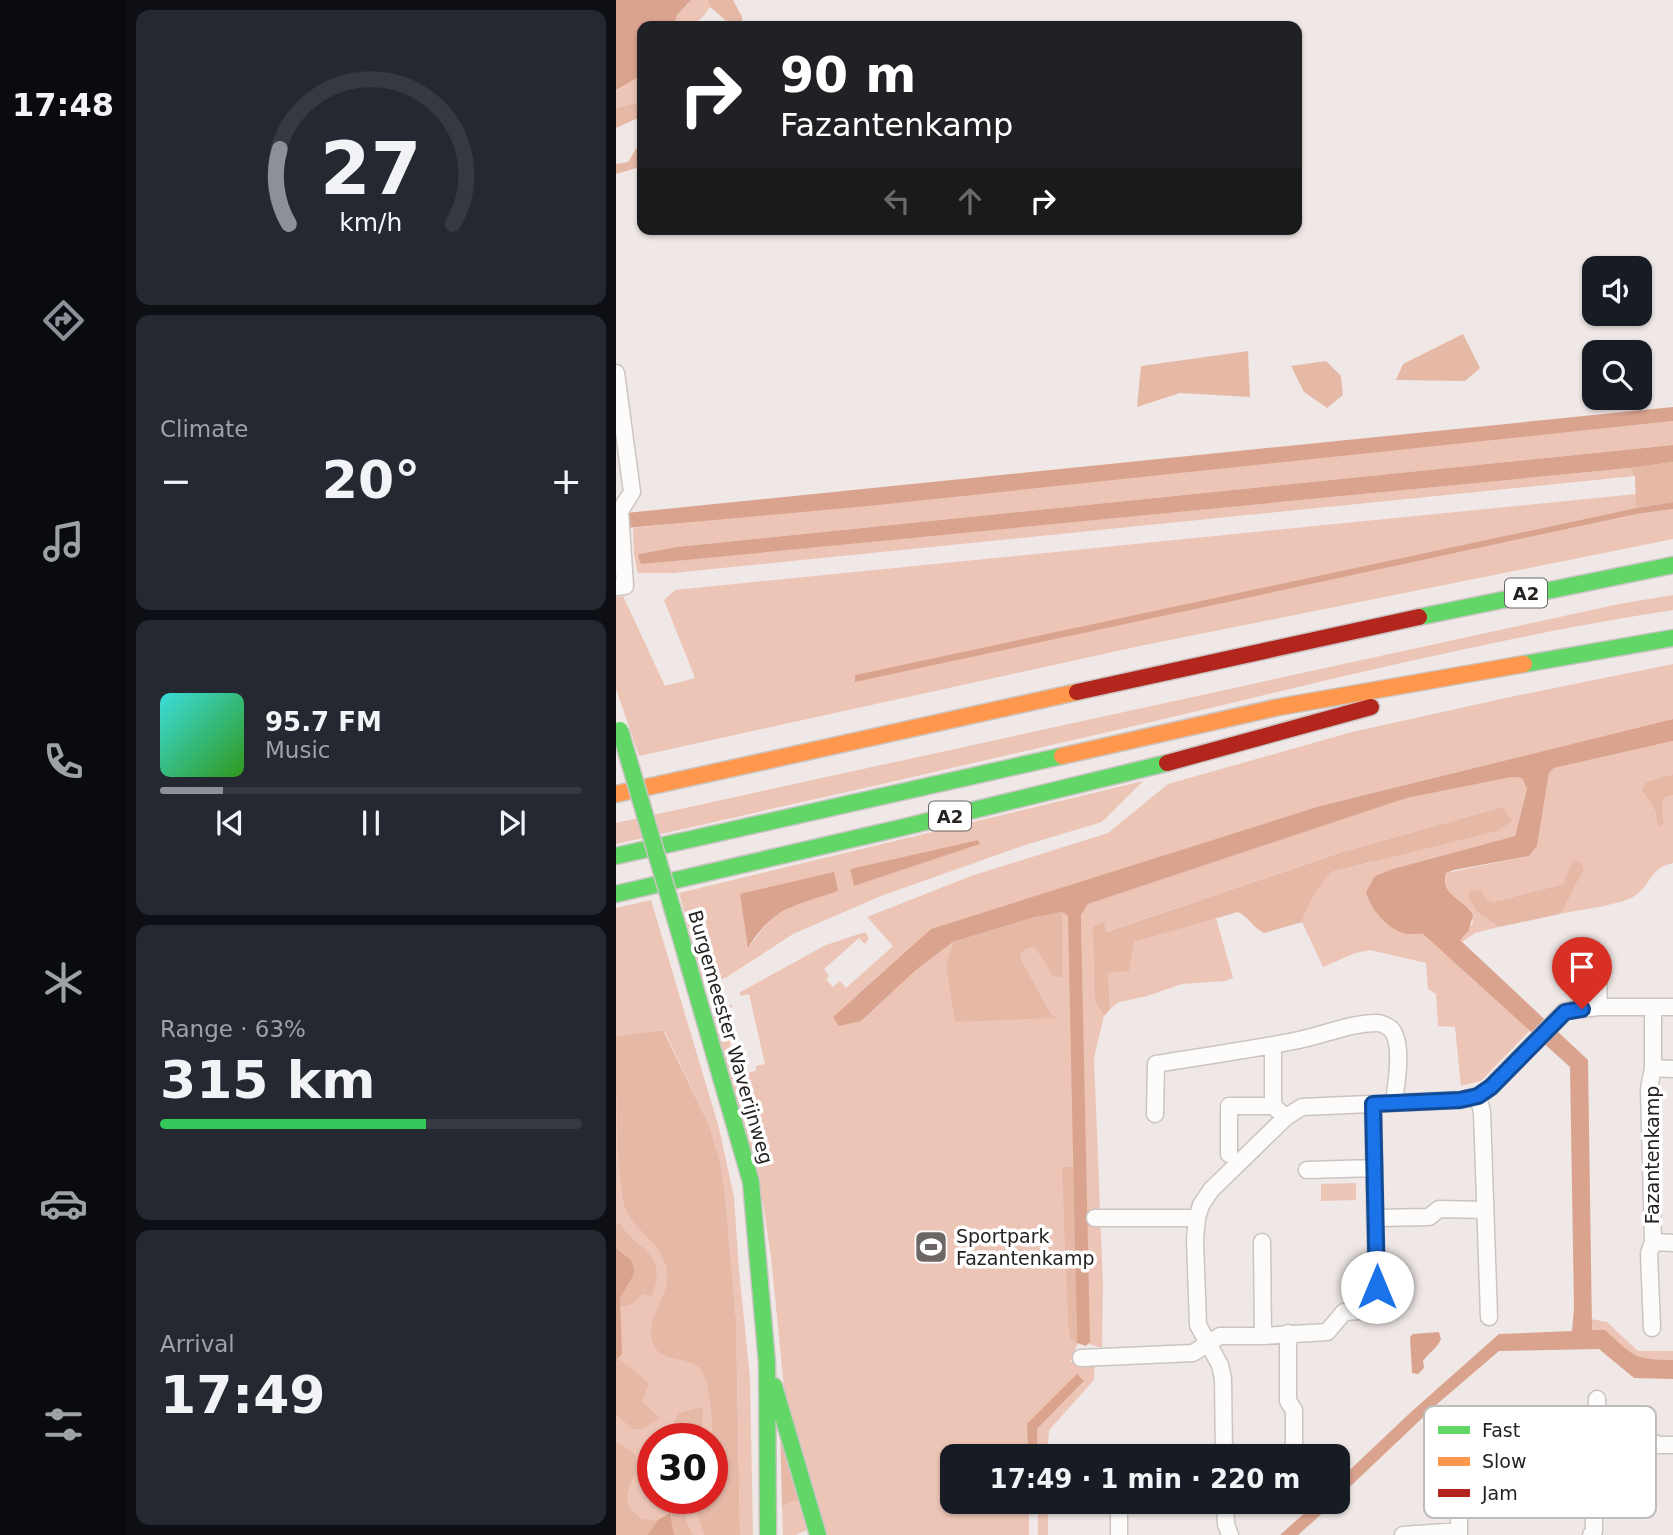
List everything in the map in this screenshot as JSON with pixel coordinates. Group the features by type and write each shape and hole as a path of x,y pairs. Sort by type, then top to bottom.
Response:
{"main road":[{"name":"A2","path":"616,794 1507,597 1673,565"},
{"name":"A2","path":"616,856 1279,707 1673,638"},
{"name":"A2","path":"616,894 940,818 1257,739 1514,665"},
{"name":"Burgemeester Waverijnweg","path":"618,723 751,1182 767,1363 768,1535"},
{"name":"Burgemeester Waverijnweg","path":"767,1363 818,1535"}],"street":[{"path":"616,373 632,492 620,510 625,586 616,587"},
{"path":"1578,974 1598,976 1599,1007"},
{"path":"1224,1444 1223,1380 1220,1365 1198,1325 1195,1240 1197,1218 1201,1205 1211,1190 1286,1117 1302,1107 1460,1100 1478,1096 1491,1087 1565,1012 1599,1007 1673,1007"},
{"name":"Fazantenkamp","path":"1652,1328 1649,1088 1653,1068 1653,1007"},
{"path":"1155,1114 1156,1064 1326,1035 1354,1025 1380,1023 1390,1028 1396,1037 1399,1065 1394,1102"},
{"path":"1273,1045 1273,1106"},
{"name":"Fazantenkamp","path":"1653,1068 1673,1069"},
{"path":"1478,1096 1482,1112 1489,1317"},
{"path":"1082,1358 1193,1353 1220,1336 1327,1332 1343,1312 1377,1310 1373,1104"},
{"path":"1229,1154 1229,1106 1273,1106 1286,1117"},
{"path":"1307,1170 1375,1168"},
{"path":"1376,1218 1429,1217 1439,1209 1485,1210"},
{"path":"1095,1218 1197,1218"},
{"path":"1262,1242 1263,1336"},
{"name":"Fazantenkamp","path":"1653,1242 1673,1243"},
{"path":"1288,1333 1288,1401 1294,1410 1294,1444"},
{"path":"1597,1399 1597,1406"},
{"path":"1119,1514 1119,1535"},
{"path":"1226,1514 1230,1535"},
{"path":"1591,1535 1594,1531 1594,1518"},
{"path":"1403,1535 1459,1533"}],"shaded area":[{"path":"616,0 691,0 677,15 675,21 637,21 637,78 616,90"},
{"path":"691,0 707,0 710,7 697,21 675,21 677,15"},
{"path":"707,0 733,0 742,21 726,21 710,7"},
{"path":"637,78 637,102 616,108 616,90"},
{"path":"637,102 637,118 616,128 616,108"},
{"path":"637,147 637,168 616,174 616,164 628,162"},
{"path":"1463,334 1480,368 1465,381 1396,380 1403,364"},
{"path":"1248,351 1250,397 1180,393 1137,407 1141,366"},
{"path":"1326,361 1341,376 1343,395 1327,408 1304,392 1291,366"},
{"path":"1673,407 1673,421 868,506 616,529 616,514"},
{"path":"1673,421 1673,445 676,547 639,554 641,564 1630,468 1635,476 673,573 638,573 634,555 633,528"},
{"path":"1673,445 1673,462 1630,468 641,564 638,556 676,547"},
{"path":"1673,462 1673,502 1636,508 1635,477 1630,468"},
{"path":"1636,494 1636,508 855,676 855,681 1637,514 1673,509 1673,539 1140,646 639,756 616,689 616,597 623,596 665,686 695,678 664,600 675,590"},
{"path":"1673,502 1673,509 1637,514 855,682 855,675"},
{"path":"1673,595 1673,610 1551,631 1430,657 616,844 616,823 1619,604"},
{"name":"Sportpark Fazantenkamp","path":"1673,664 1673,719 1320,806 932,929 833,1017 847,1023 861,1021 916,970 953,942 946,965 1056,1017 1051,1014 1020,957 1028,947 1035,948 1053,977 1062,977 1062,912 1069,916 1074,1166 1064,1167 1068,1326 1070,1338 1077,1345 1070,1362 1095,1361 1094,1380 1049,1430 1048,1444 1037,1444 1037,1429 1084,1381 1027,1424 1028,1444 940,1444 940,1514 1029,1514 1029,1535 827,1535 784,1388 763,1203 714,1016 720,1005 732,1005 723,1010 736,1070 745,1068 747,1073 756,1071 756,1066 765,1064 749,994 740,996 740,992 826,945 865,932 869,938 865,944 859,938 824,969 829,976 826,979 833,987 840,981 846,988 893,946 867,917 971,876 1108,833 1168,784 1352,732"},
{"path":"1673,719 1673,741 1554,768 1549,773 1537,846 1529,856 1454,870 1446,873 1445,881 1450,892 1473,915 1469,930 1460,940 1588,1060 1592,1330 1605,1330 1635,1355 1649,1359 1673,1360 1673,1379 1634,1378 1599,1349 1499,1351 1435,1406 1424,1406 1424,1416 1350,1487 1350,1470 1499,1334 1572,1331 1574,1308 1570,1067 1423,934 1399,932 1386,923 1371,905 1366,892 1375,876 1396,868 1515,836 1527,789 1522,778 1512,777 1407,798 1088,904 1081,915 1090,1342 1086,1346 1077,1343 1068,916 1062,912 1032,918 953,942 916,970 861,1021 839,1026 833,1017 931,929 1320,806"},
{"path":"1673,741 1673,774 1646,782 1641,790 1655,810 1657,824 1664,822 1664,798 1673,795 1673,863 1655,872 1630,899 1560,914 1584,871 1570,865 1563,884 1493,902 1485,898 1477,912 1499,927 1475,933 1462,942 1460,939 1473,923 1470,910 1448,890 1446,873 1529,856 1537,846 1549,773 1554,768"},
{"path":"1673,774 1673,795 1664,798 1664,822 1661,827 1657,824 1655,810 1641,790 1646,782"},
{"path":"1512,777 1522,778 1527,789 1515,836 1396,868 1366,892 1371,905 1386,923 1399,932 1423,934 1530,1030 1481,1081 1461,1086 1455,1027 1438,1026 1436,994 1428,989 1426,963 1370,950 1355,953 1323,967 1302,922 1310,900 1332,872 1370,863 1499,808 1342,852 1105,932 1095,1002 1104,1016 1094,1057 1103,1285 1102,1348 1089,1344 1081,915 1088,904 1407,798"},
{"path":"1143,781 1102,822 1022,846 881,896 793,934 727,977 713,982 702,978 679,893","holes":["978,840 979,844 854,886 851,869","740,894 793,906 770,919 749,947"]},
{"path":"1503,808 1512,821 1497,831 1332,872 1314,895 1302,922 1264,933 1238,912 1134,942 1129,971 1108,973 1110,1009 1104,1016 1095,1002 1093,926 1104,922 1106,932 1342,852"},
{"path":"978,840 980,844 854,886 850,869"},
{"path":"1575,860 1582,864 1584,871 1560,914 1499,927 1477,912 1468,896 1471,890 1482,891 1485,898 1493,902 1563,884 1570,865"},
{"path":"834,872 838,891 797,905 776,916 757,934 748,948 740,894"},
{"path":"651,900 719,1128 734,1197 750,1378 753,1535 740,1535 736,1318 725,1195 709,1125 664,1030 616,1036 616,908"},
{"path":"1062,912 1062,977 1053,977 1035,948 1028,948 1020,957 1051,1014 1057,1018 955,1022 946,965 953,942 1032,918"},
{"path":"1216,918 1233,978 1182,984 1119,1002 1110,1009 1108,973 1116,972 1134,942"},
{"path":"663,1030 709,1125 720,1164 736,1318 740,1535 704,1535 697,1514 728,1514 728,1423 712,1423 708,1388 703,1373 696,1365 661,1354 654,1346 651,1336 654,1317 665,1290 667,1270 659,1251 633,1222 624,1205 618,1144 616,1036"},
{"path":"661,1035 717,1423 637,1423 637,1514 728,1514 728,1500 733,1535 616,1535 616,1043"},
{"path":"1074,1166 1077,1345 1070,1338 1068,1326 1062,1167"},
{"path":"1356,1183 1356,1200 1321,1201 1321,1184"},
{"path":"620,1223 654,1260 656,1269 652,1296 643,1294 627,1306 619,1306 625,1287 623,1253 616,1248 616,1225"},
{"path":"616,1248 631,1260 634,1269 633,1276 620,1298 622,1354 616,1360"},
{"path":"1591,1319 1607,1322 1638,1351 1673,1351 1673,1360 1649,1359 1635,1355 1605,1331 1592,1331"},
{"path":"1439,1332 1441,1339 1423,1361 1424,1368 1418,1374 1412,1373 1410,1337 1413,1334"},
{"path":"619,1359 649,1383 642,1402 660,1418 652,1423 637,1423 637,1429 632,1429 616,1414 616,1360"},
{"path":"1077,1374 1084,1381 1037,1429 1037,1444 1028,1444 1027,1424"},
{"path":"703,1407 702,1423 674,1423 678,1413"},
{"path":"780,1429 799,1501 792,1501 782,1507"},
{"path":"616,1443 627,1448 636,1459 637,1466 627,1496 629,1507 641,1519 658,1520 647,1535 616,1535"},
{"path":"792,1501 799,1501 809,1529 796,1535 783,1535 782,1507"},
{"path":"670,1514 685,1514 693,1535 674,1535"},
{"path":"670,1514 674,1535 647,1535 658,1520"},
{"path":"1038,1514 1048,1514 1048,1535 1038,1535"},
{"path":"1304,1514 1322,1514 1298,1535 1280,1535"}],"traffic: fast":[{"path":"1419,617 1673,565"},
{"path":"1524,664 1673,638"},
{"path":"620,730 676,921"},
{"path":"616,856 1062,756"},
{"path":"616,894 1167,763"},
{"path":"676,921 751,1182 767,1363 768,1535"},
{"path":"774,1386 818,1535"}],"traffic: slow":[{"path":"1062,756 1279,707 1524,664"},
{"path":"616,794 1077,692"}],"traffic: jam":[{"path":"1077,692 1419,617"},
{"path":"1167,763 1371,707"}],"place":[{"name":"Sportpark Fazantenkamp","path":"931,1247"}],"route":[{"path":"1377,1287 1373,1104 1460,1100 1478,1096 1491,1087 1565,1012 1582,1009"}]}
